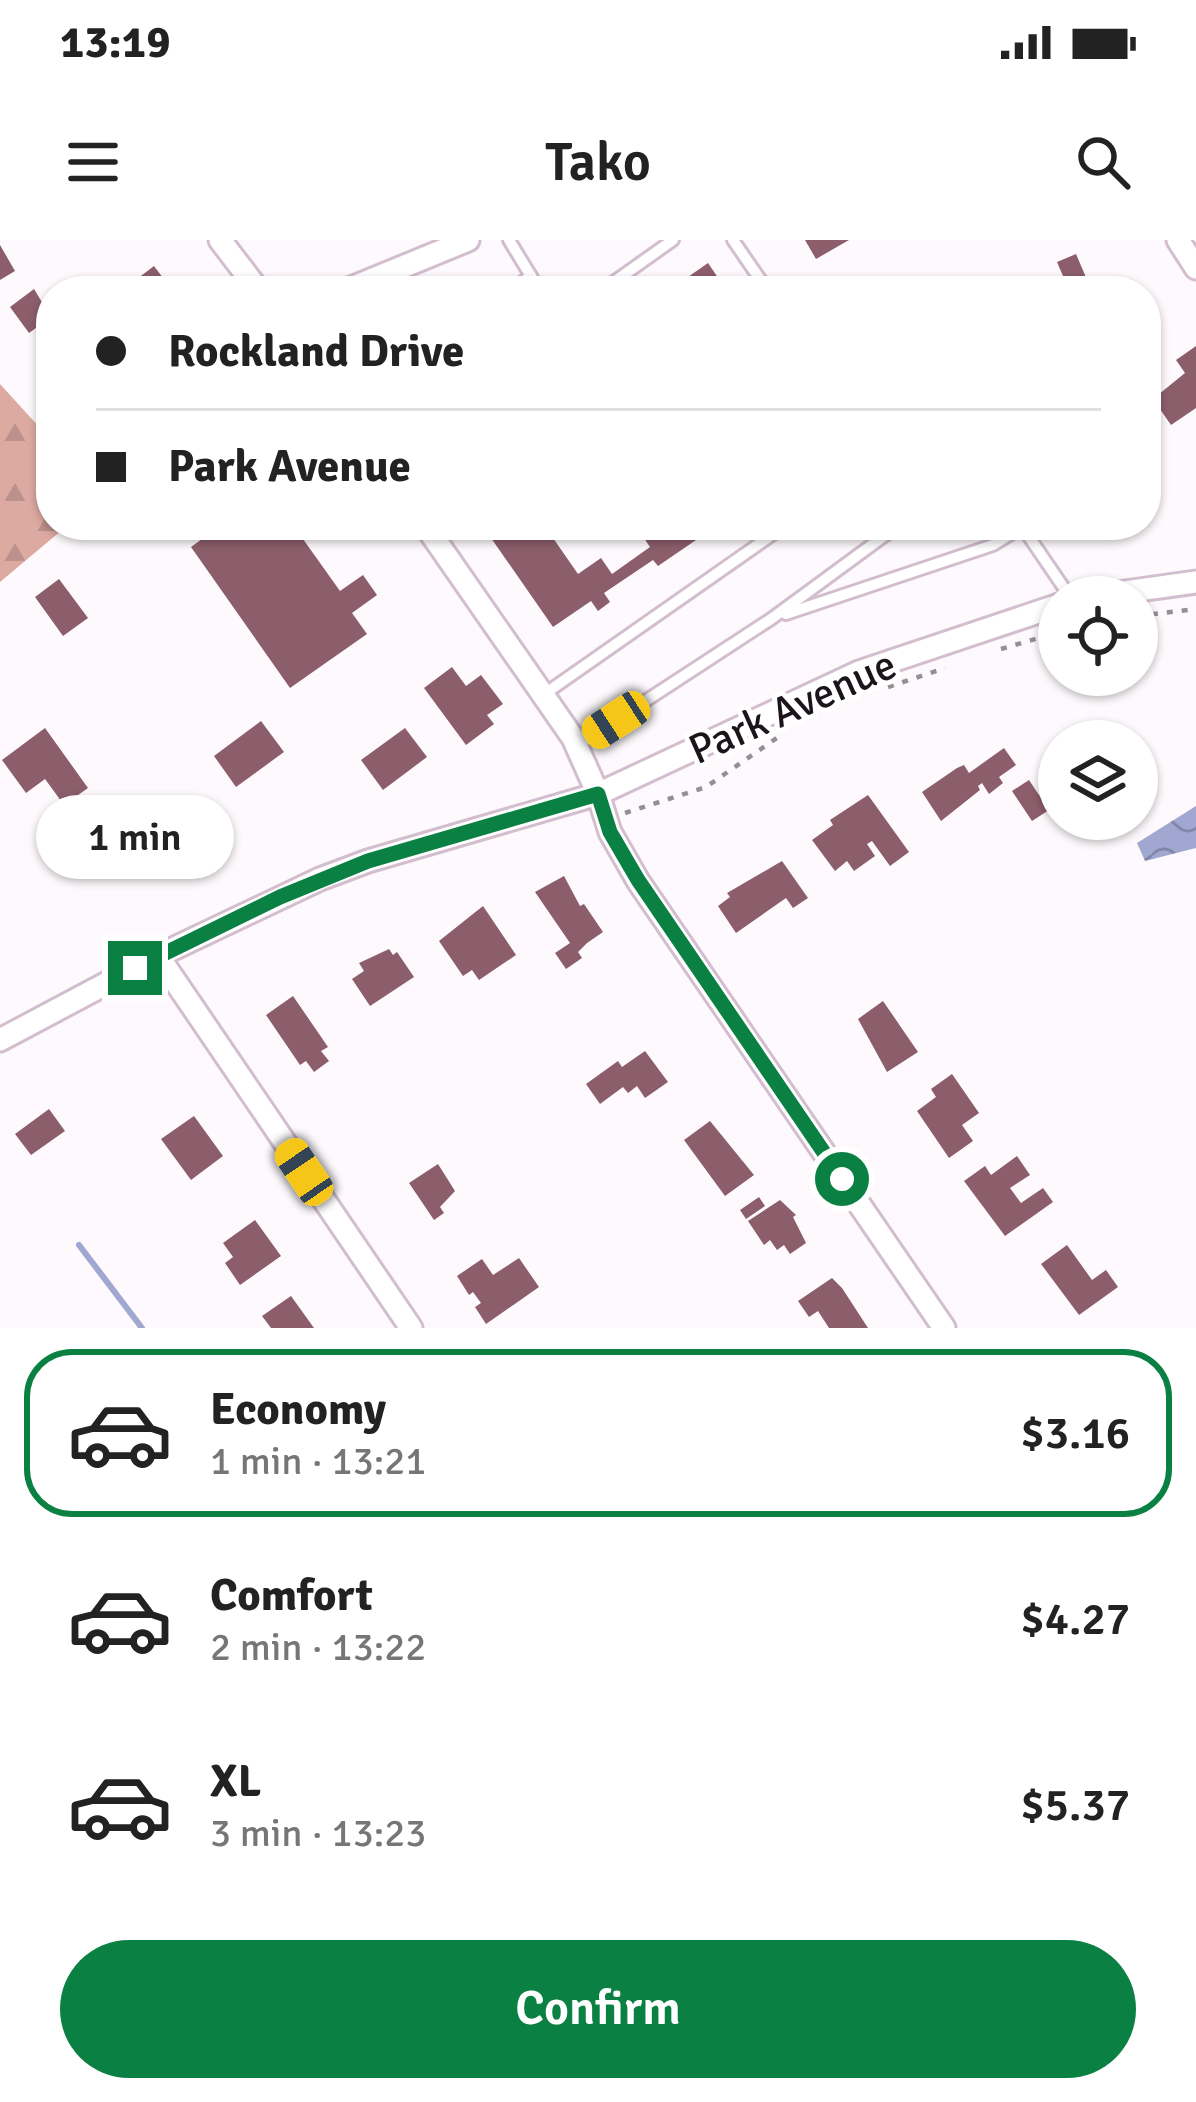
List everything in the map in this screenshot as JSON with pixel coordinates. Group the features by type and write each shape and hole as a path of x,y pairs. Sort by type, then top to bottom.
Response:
{"street":[{"path":"220,240 248,276"},
{"path":"380,276 468,240"},
{"path":"1178,240 1196,268"},
{"path":"434,540 578,745 610,832 638,880 944,1328"},
{"path":"1158,587 1196,582"},
{"name":"Park Avenue","path":"0,1040 280,897 368,861 598,794 860,672 1038,612"},
{"path":"158,956 411,1328"}],"lane":[{"path":"509,240 531,276"},
{"path":"622,276 673,240"},
{"path":"733,240 758,276"},
{"path":"542,695 764,540"},
{"path":"578,745 771,619 879,540"},
{"path":"771,619 1000,540"},
{"path":"1031,540 1056,576"}],"path":[{"path":"1158,614 1196,609"}],"green space":[{"path":"0,384 36,424 36,540 50,540 0,582"}],"water":[{"path":"1196,806 1196,848 1145,861 1137,843 1158,840 1158,830"}],"building":[{"path":"805,240 849,240 816,259"},
{"path":"0,245 15,271 0,280"},
{"path":"1076,254 1085,276 1063,276 1057,262"},
{"path":"708,263 717,276 689,276"},
{"path":"154,266 162,276 141,276"},
{"path":"34,289 36,328 29,333 10,307"},
{"path":"1196,346 1196,408 1171,425 1161,411 1161,392 1185,373 1176,360"},
{"path":"201,540 304,540 340,591 363,575 377,595 352,613 367,634 290,688 191,547"},
{"path":"492,540 554,540 578,574 601,558 612,574 650,547 645,540 696,540 658,566 653,560 604,593 610,602 598,611 591,601 553,627"},
{"path":"59,579 88,618 63,636 35,597"},
{"path":"452,667 466,686 481,675 503,704 487,715 494,724 466,745 424,688"},
{"path":"261,721 284,752 236,787 214,756"},
{"path":"45,728 88,788 64,805 45,779 26,793 2,760"},
{"path":"405,728 427,757 383,790 361,760"},
{"path":"1004,748 1016,765 999,777 1003,783 989,794 982,783 980,790 941,821 922,792 964,765 969,773"},
{"path":"1029,780 1038,794 1038,817 1032,821 1012,791"},
{"path":"868,795 909,852 890,866 872,841 867,844 875,856 854,871 847,861 835,871 812,840 833,825 830,820"},
{"path":"782,861 808,898 793,908 786,898 736,933 718,906 730,897 727,893"},
{"path":"564,876 580,906 584,904 603,932 566,969 555,953 570,943 535,892"},
{"path":"483,906 516,955 479,980 472,970 463,976 439,941"},
{"path":"389,949 393,955 397,952 414,977 370,1006 352,979 364,971 359,963"},
{"path":"293,996 328,1047 321,1051 329,1061 314,1072 306,1061 300,1065 266,1015"},
{"path":"883,1001 918,1052 887,1072 858,1019"},
{"path":"645,1051 668,1082 645,1098 637,1086 628,1093 623,1087 600,1104 586,1084 618,1061 622,1067"},
{"path":"952,1074 979,1113 962,1125 973,1141 949,1158 917,1111 936,1097 931,1089"},
{"path":"49,1109 65,1131 31,1155 15,1134"},
{"path":"194,1116 223,1156 191,1180 161,1139"},
{"path":"710,1121 754,1175 725,1196 684,1140"},
{"path":"1017,1156 1030,1175 1010,1188 1021,1203 1043,1188 1053,1202 1005,1236 964,1181 985,1166 991,1175"},
{"path":"438,1164 455,1191 440,1207 444,1213 434,1220 409,1183"},
{"path":"759,1197 765,1206 746,1219 740,1210"},
{"path":"780,1200 796,1215 806,1243 790,1254 784,1245 777,1250 770,1240 764,1245 748,1221"},
{"path":"255,1220 281,1256 240,1285 225,1263 233,1257 223,1243"},
{"path":"1067,1245 1092,1280 1106,1270 1118,1287 1079,1315 1041,1264"},
{"path":"519,1258 539,1287 486,1324 475,1307 481,1303 473,1292 469,1295 457,1276 482,1259 493,1275"},
{"path":"832,1278 868,1328 829,1328 818,1311 809,1317 798,1301"},
{"path":"291,1296 314,1328 271,1328 262,1316"}],"waterway":[{"path":"79,1245 142,1328"}],"route":[{"path":"135,968 320,879 598,794 610,832 638,880 842,1179"}]}
